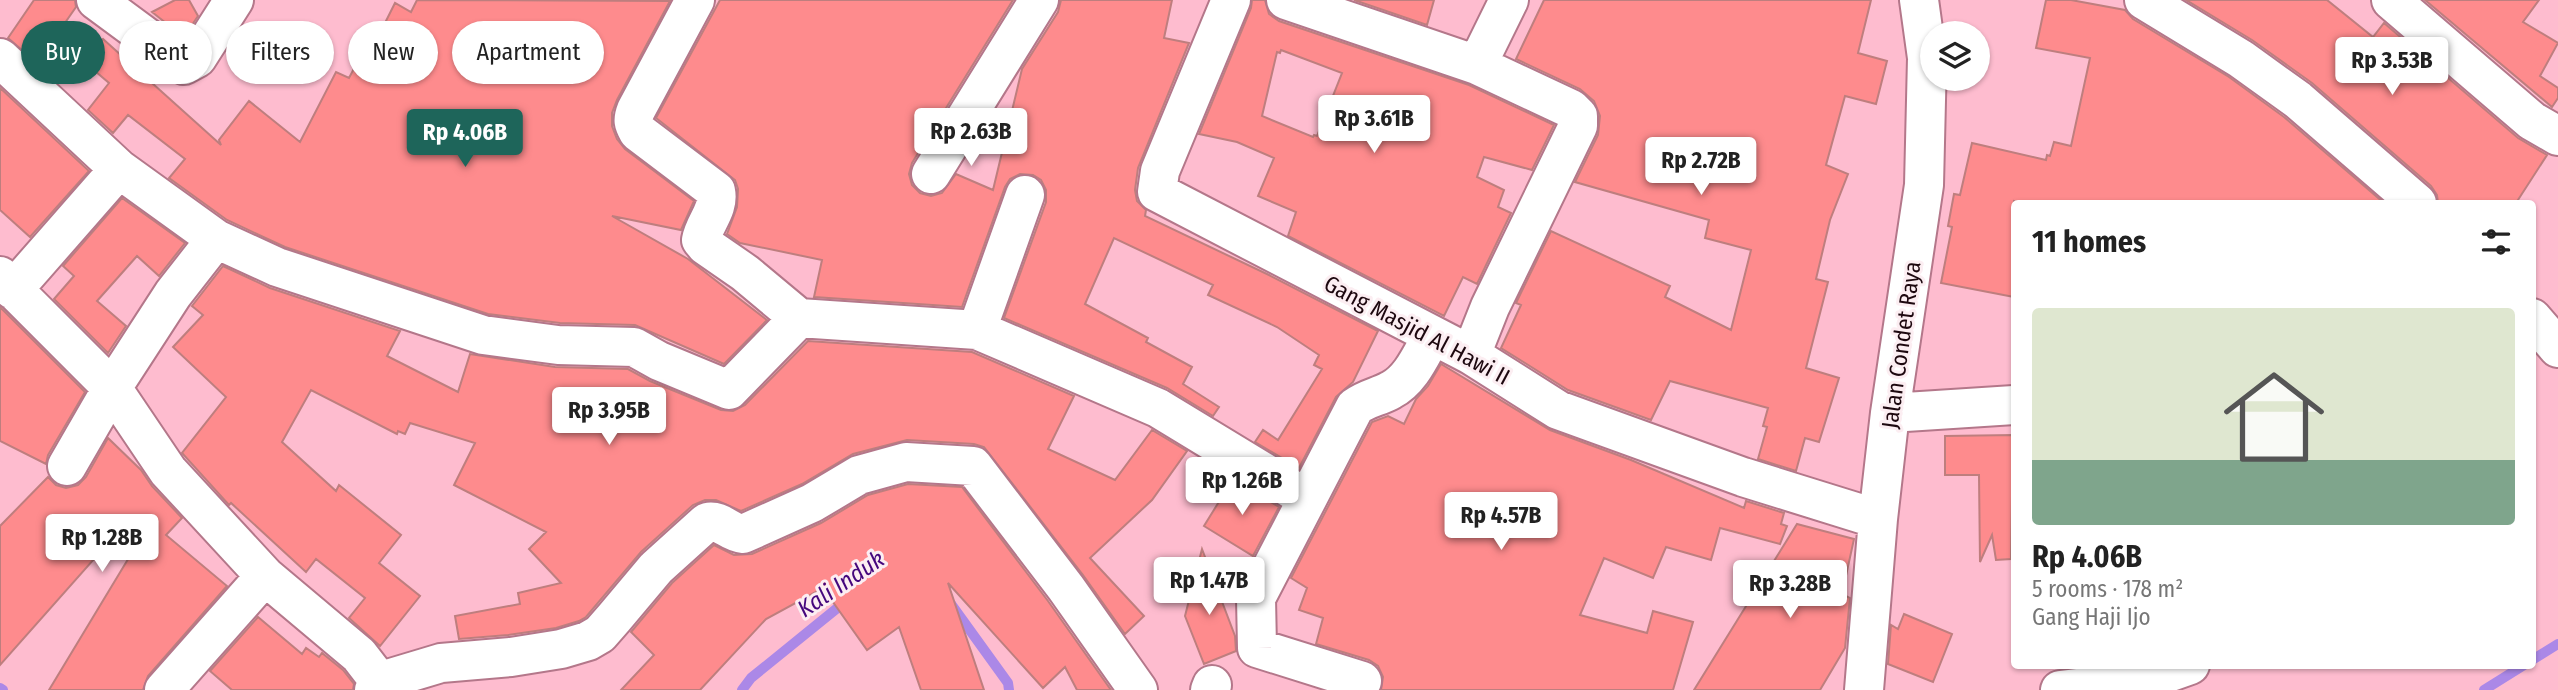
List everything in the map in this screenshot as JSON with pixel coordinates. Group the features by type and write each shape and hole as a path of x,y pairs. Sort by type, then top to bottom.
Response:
{"street":[{"path":"96,0 184,65 197,58 234,0"},
{"path":"695,0 633,118 638,132 716,191 716,204 702,234 701,240 706,246 745,273 799,318 977,330 1158,408 1306,498"},
{"path":"931,174 1039,0"},
{"name":"Gang Masjid Al Hawi II","path":"1231,0 1160,171 1157,192 1471,355 1558,410 1743,477 1878,519"},
{"path":"1286,0 1477,65 1572,109 1578,116 1578,126 1490,307 1471,355"},
{"path":"1477,65 1509,0"},
{"name":"Jalan Condet Raya","path":"1864,690 1890,413 1924,185 1927,58 1919,0"},
{"path":"2144,0 2241,59 2298,100 2414,200"},
{"path":"2391,0 2532,121 2558,136"},
{"path":"0,58 119,169 216,239 277,267 483,335 558,345 634,347 659,361 729,390 799,318"},
{"path":"119,169 7,283 112,388 168,471 265,576 359,654 380,687 441,663 511,657 561,649 588,641 600,634 656,568 707,522 719,522 734,532 743,534 812,503 859,475 906,463 972,466 1066,588 1138,690"},
{"path":"977,330 1025,195"},
{"path":"67,466 112,388 173,294 216,239"},
{"path":"2536,323 2558,348"},
{"path":"1362,681 1257,648 1256,598 1356,407 1366,399 1389,392 1406,380 1432,336"},
{"path":"1890,413 2011,405"},
{"path":"164,690 265,576"},
{"path":"2060,690 2151,679 2179,669"}],"building":[{"path":"34,0 75,0 76,7 66,21 21,21 21,49 8,38"},
{"path":"175,0 189,0 198,16 195,21 163,21 152,12"},
{"path":"417,0 670,1 617,100 612,113 612,126 625,149 694,201 681,230 612,216 688,259 767,320 724,364 635,325 560,323 488,314 285,247 227,220 169,178 185,159 128,115 113,133 88,110 109,83 105,80 105,41 119,53 119,84 153,84 221,145 219,140 249,101 300,142 330,84 334,84 336,72 348,78 348,84 438,84 438,21 386,21 395,3 411,12"},
{"path":"720,0 1013,0 912,163 909,174 912,185 920,193 931,196 942,193 956,174 993,190 1022,69 1058,12 1061,0 1172,0 1164,38 1189,43 1138,168 1135,190 1137,201 1146,210 1145,216 1378,331 1353,382 1336,397 1299,468 1255,442 1263,430 1278,440 1322,369 1314,365 1319,355 1277,327 1208,295 1213,285 1114,238 1085,304 1148,338 1146,342 1192,367 1183,384 1219,407 1213,416 1167,388 1004,318 1046,202 1046,190 1041,180 1033,175 1020,174 1010,179 1005,187 962,307 814,297 822,260 740,243 727,234 737,207 738,189 735,180 656,118"},
{"path":"1252,0 1265,0 1269,14 1279,21 1469,85 1554,125 1532,170 1484,157 1477,177 1504,190 1498,207 1511,213 1477,284 1463,277 1444,316 1288,236 1296,212 1258,196 1274,158 1237,142 1199,134","holes":["1281,50 1342,73 1317,136 1313,137 1262,116 1277,52 1280,53"]},
{"path":"1354,0 1434,0 1427,25"},
{"path":"1544,0 1871,0 1858,53 1887,61 1876,104 1845,96 1826,165 1848,174 1830,220 1816,279 1828,282 1806,368 1839,378 1819,442 1805,438 1796,471 1758,459 1767,427 1763,426 1768,408 1670,381 1651,420 1568,390 1501,348 1521,305 1516,303 1551,231 1670,286 1665,297 1731,330 1751,250 1705,238 1709,220 1575,182 1598,135 1600,116 1594,101 1580,89 1516,59"},
{"path":"2046,0 2071,0 2125,10 2133,19 2229,77 2284,117 2381,200 2011,200 2011,296 1941,283 1952,227 1948,226 1954,194 1960,195 1972,143 2046,160 2054,142 2071,146 2090,58 2036,48"},
{"path":"2186,0 2327,0 2373,37 2384,23 2518,138 2547,155 2518,200 2438,200 2431,186 2312,83 2252,40"},
{"path":"2425,0 2539,0 2523,22 2558,43 2540,76 2558,88 2558,98 2552,107"},
{"path":"0,88 89,171 30,237 0,210"},
{"path":"122,198 185,243 159,276 137,256 97,301 126,326 108,353 54,299 74,276 63,266"},
{"path":"223,266 270,288 400,331 387,356 458,392 470,354 555,367 628,369 650,381 721,410 733,411 745,405 808,341 972,352 1074,396 1048,449 1115,480 1152,430 1187,451 1152,500 1090,558 1144,616 1125,634 984,447 907,440 853,454 802,484 741,511 716,500 705,500 693,505 641,552 586,617 579,621 556,628 459,639 455,616 520,604 518,593 561,583 529,549 546,532 454,485 475,443 410,423 405,434 398,431 397,434 311,390 282,442 336,491 339,485 401,535 379,563 420,596 380,646 349,618 365,598 316,559 306,572 231,503 229,505 182,453 226,397 173,347 203,315 192,306"},
{"path":"0,307 85,392 48,455 46,464 0,441"},
{"path":"1441,364 1550,430 1631,460 1744,508 1746,501 1784,513 1781,524 1787,526 1780,544 1720,528 1711,560 1666,547 1653,578 1604,558 1580,615 1647,633 1653,611 1693,622 1673,690 1381,690 1383,677 1378,666 1369,660 1316,644 1323,618 1299,610 1307,588 1291,578 1372,422 1388,416 1404,424 1416,399 1428,386"},
{"path":"2011,435 2011,559 1996,560 1992,535 1980,562 1979,475 1945,475 1945,436"},
{"path":"108,438 141,470 182,518 166,535 227,586 148,676 143,690 49,690 142,536 125,524 0,665 0,526 48,477 56,485 66,488 78,485 86,477"},
{"path":"1233,479 1279,507 1253,556 1204,526"},
{"path":"908,484 962,487 1111,690 1077,690 1065,667 1043,688 948,583 984,690 921,690 899,627 867,650 823,588 766,619 700,690 621,690 654,655 631,632 672,583 714,545 734,555 752,554 821,523 868,495"},
{"path":"1797,524 1854,539 1842,594 1850,598 1845,648 1820,690 1694,690"},
{"path":"1202,549 1235,636 1236,651 1204,664 1185,616"},
{"path":"1904,614 1952,634 1933,682 1888,664 1891,625 1898,629"},
{"path":"258,617 302,654 306,648 319,657 322,653 343,670 354,684 353,690 232,690 210,671"}],"waterway":[{"name":"Kali Induk","path":"742,690 751,678 846,601"},
{"name":"Kali Induk","path":"951,604 1008,683 1009,690"},
{"name":"Kali Induk","path":"2536,658 2558,644"},
{"name":"Kali Induk","path":"2484,690 2518,669"}]}
